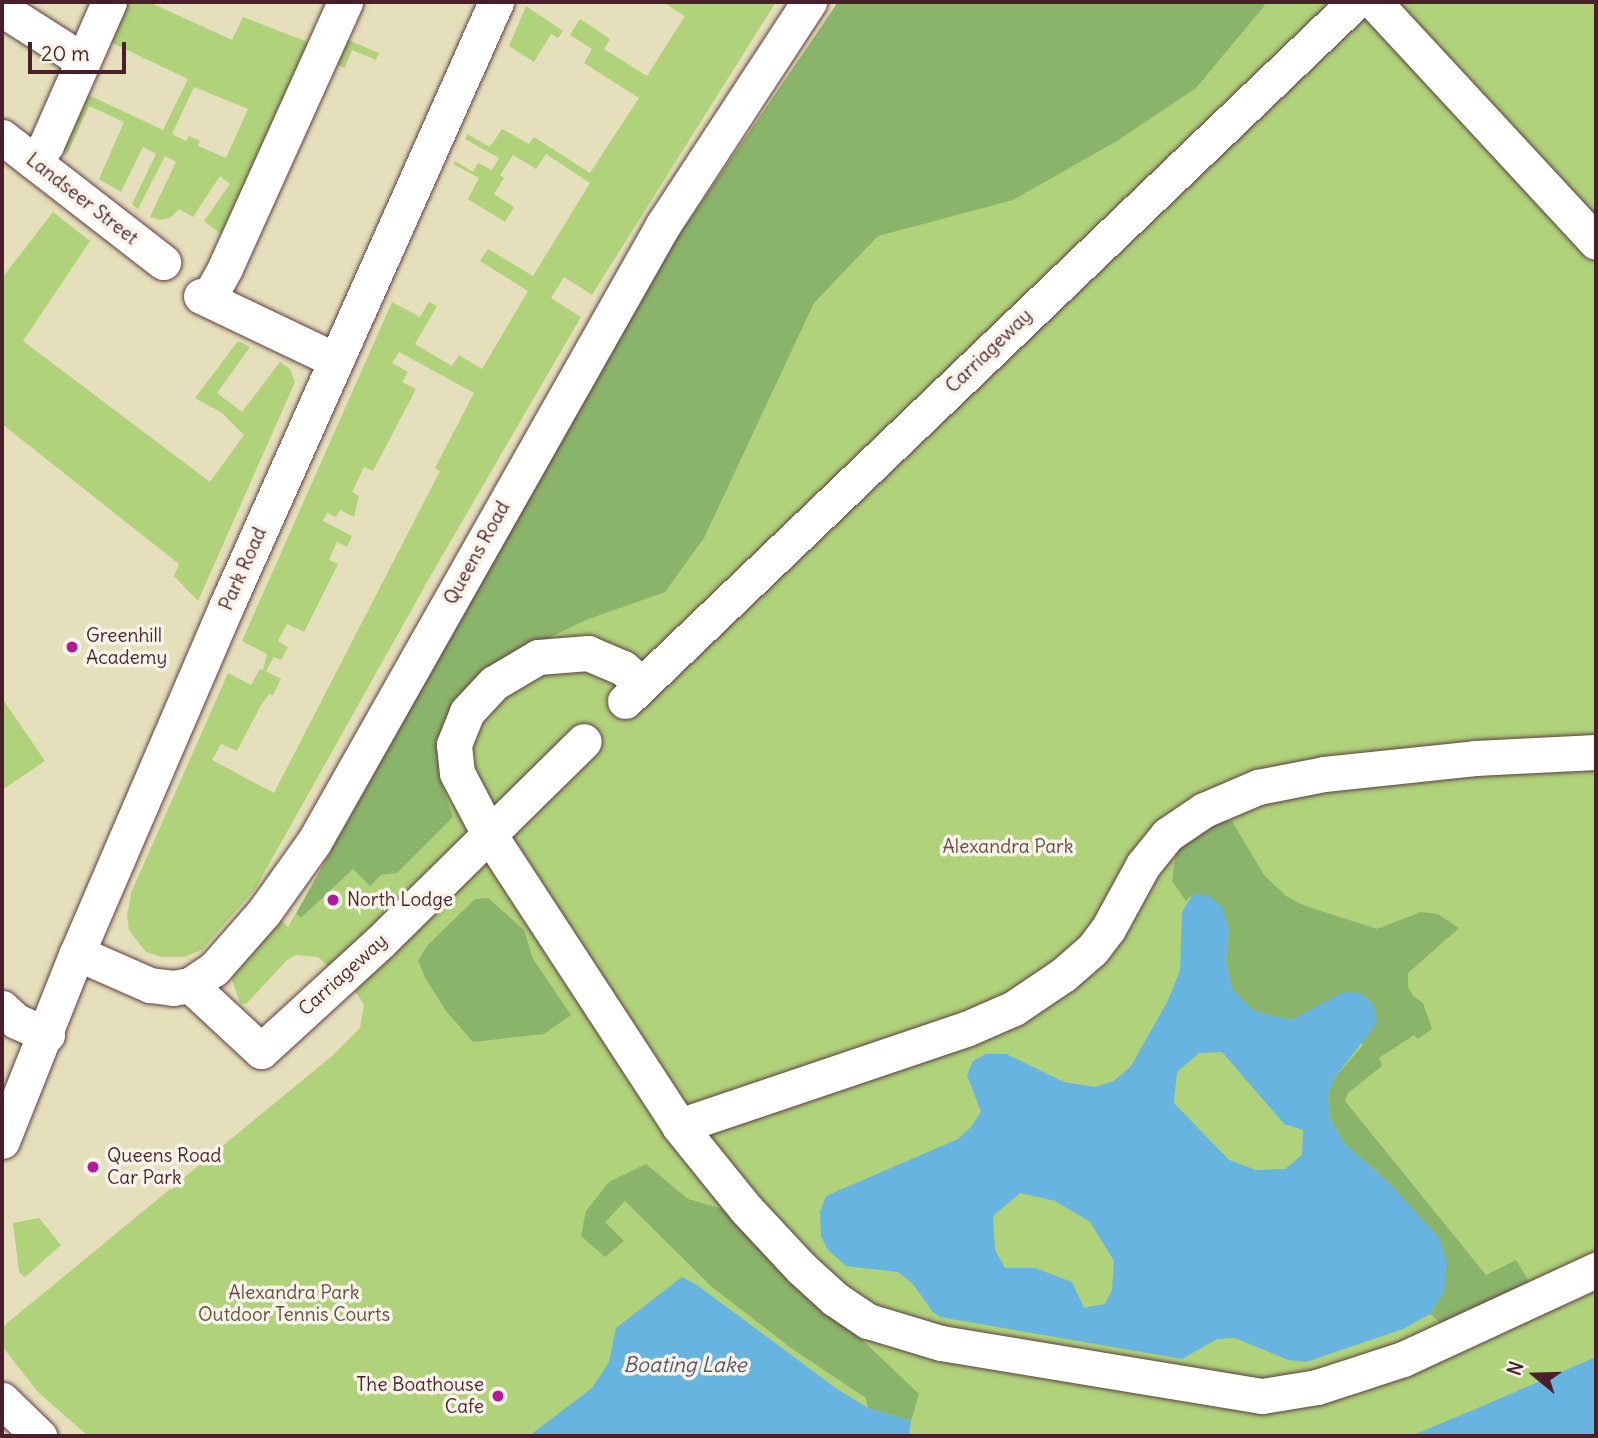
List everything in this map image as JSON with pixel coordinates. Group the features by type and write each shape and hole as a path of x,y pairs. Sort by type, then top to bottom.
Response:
{"street":[{"path":"33,162 46,145 108,2"},
{"path":"335,360 204,298 225,268 345,2"},
{"name":"Park Road","path":"2,1141 47,1035 77,953 335,360 496,2"},
{"name":"Queens Road","path":"190,985 215,970 264,912 314,842 663,225 809,2"},
{"name":"Carriageway","path":"489,834 457,773 454,745 467,712 494,683 538,657 587,653 623,668 633,693 1354,2"},
{"path":"1374,2 1596,242"},
{"path":"2,9 82,60"},
{"name":"Landseer Street","path":"2,137 163,262"},
{"name":"Carriageway","path":"190,985 261,1051 380,942 584,741"},
{"path":"679,1126 966,1029 1014,1007 1063,975 1091,950 1108,929 1143,865 1167,835 1205,810 1258,787 1324,774 1475,758 1596,752"},
{"path":"489,834 679,1126 746,1209 801,1268 835,1300 868,1321 941,1343 1193,1387 1262,1396 1317,1387 1403,1359 1596,1270"},
{"path":"77,953 150,985 173,988 190,985"},
{"path":"2,1007 16,1021 47,1035"},
{"path":"2,1400 39,1436"}],"green space":[{"path":"115,2 149,2 232,40 243,17 318,46 230,241 204,221 230,184 220,176 193,217 179,209 170,218 160,220 150,217 176,162 165,156 138,209 132,204 156,154 143,147 121,192 99,179 124,122 89,106 67,154 54,145","holes":["104,39 188,79 163,130 80,91","194,87 248,109 226,158 198,146 200,141 189,136 186,141 172,134"]},
{"path":"663,2 776,2 592,295 564,277 551,298 581,317 431,575 255,889 202,950 184,957 162,957 146,952 129,930 127,916 131,893 228,673 251,685 260,669 263,670 267,654 242,641 392,302 420,317 429,302 437,306 415,344 452,366 459,355 482,369 528,291 480,261 488,249 533,276 590,183 546,154 536,169 513,155 500,175 504,178 494,194 514,207 505,222 468,199 479,178 453,164 455,161 473,172 478,163 492,170 499,158 465,139 467,134 490,147 502,129 529,144 534,137 590,173 639,98 584,63 592,49 570,35 580,19 610,39 604,49 647,76 685,16","holes":["399,352 474,393 435,468 440,471 274,793 212,760 221,744 237,751 261,705 269,694 273,695 281,679 266,671 274,657 281,660 288,647 278,641 287,624 304,632 338,564 329,560 337,542 347,547 352,536 323,521 327,513 336,517 340,510 354,517 359,496 352,492 364,467 373,471 416,389 402,382 408,372 392,363"]},
{"name":"Alexandra Park","path":"838,2 1596,2 1596,1436 88,1436 38,1392 2,1346 2,1331 6,1324 332,1056 360,1028 364,1005 357,994 318,957 296,955 287,960 246,1004 240,1003 232,980 235,964 275,915 288,927 587,393 677,238"},
{"path":"838,2 1264,2 1265,5 1196,88 1117,141 1013,200 878,236 814,303 704,538 665,592 586,620 532,646 446,730 440,779 453,817 397,873 381,875 370,886 353,869 301,918 296,914 587,393 677,238"},
{"path":"526,6 563,31 558,38 551,34 534,62 509,46"},
{"path":"339,36 379,53 376,60 352,50 345,68 328,61"},
{"path":"53,212 90,241 23,341 210,482 244,435 222,413 195,398 238,341 250,347 217,393 242,412 280,362 290,369 295,382 198,601 174,576 179,564 2,424 2,278"},
{"path":"2,698 45,761 2,790"},
{"path":"1215,819 1232,821 1264,875 1286,896 1303,905 1377,929 1421,912 1438,914 1459,928 1408,973 1408,987 1413,996 1423,1003 1432,1029 1418,1039 1414,1035 1379,1058 1382,1066 1348,1093 1345,1101 1486,1275 1516,1260 1531,1285 1442,1324 1430,1314 1444,1291 1390,1184 1344,1143 1330,1118 1328,1095 1335,1077 1363,1045 1315,1008 1291,1020 1275,1018 1254,1011 1238,998 1232,989 1226,961 1229,929 1193,894 1186,901 1172,881 1177,845"},
{"path":"488,898 524,930 533,959 571,1015 544,1034 473,1042 446,1011 418,961 427,946 475,899"},
{"path":"646,1164 688,1199 726,1210 919,1394 911,1421 868,1408 866,1398 791,1348 712,1287 625,1201 605,1222 624,1241 605,1257 581,1236 586,1211 609,1182"},
{"path":"39,1218 61,1245 25,1277 19,1272 13,1223"}],"water":[{"path":"1193,894 1208,895 1222,907 1229,929 1226,961 1232,989 1254,1011 1291,1020 1344,992 1360,993 1373,1004 1377,1023 1335,1077 1328,1095 1330,1118 1344,1143 1390,1184 1440,1239 1447,1263 1444,1291 1430,1314 1403,1329 1306,1362 1288,1360 1235,1338 1217,1339 1182,1359 940,1317 933,1312 912,1283 898,1272 846,1266 827,1249 821,1236 820,1212 826,1196 958,1139 971,1127 981,1112 967,1075 973,1061 986,1054 1006,1054 1064,1082 1095,1087 1114,1081 1131,1066 1167,1002 1180,971 1182,912","holes":["1222,1052 1284,1124 1303,1130 1302,1155 1285,1169 1256,1170 1229,1160 1174,1103 1177,1072 1199,1053","1020,1193 1055,1201 1090,1222 1114,1261 1112,1290 1105,1304 1084,1308 1072,1282 1035,1268 1005,1268 995,1250 993,1216"]},
{"name":"Boating Lake","path":"682,1277 697,1285 837,1389 868,1408 911,1421 909,1436 529,1436 592,1388 609,1362 616,1328"},
{"path":"1596,1357 1596,1436 1411,1436 1466,1413"}],"place":[{"name":"Greenhill Academy","path":"72,647"},
{"name":"North Lodge","path":"333,900"},
{"name":"Queens Road Car Park","path":"93,1167"},
{"name":"The Boathouse Cafe","path":"498,1396"}],"park label":[{"name":"Alexandra Park Outdoor Tennis Courts","path":"294,1304"}]}
